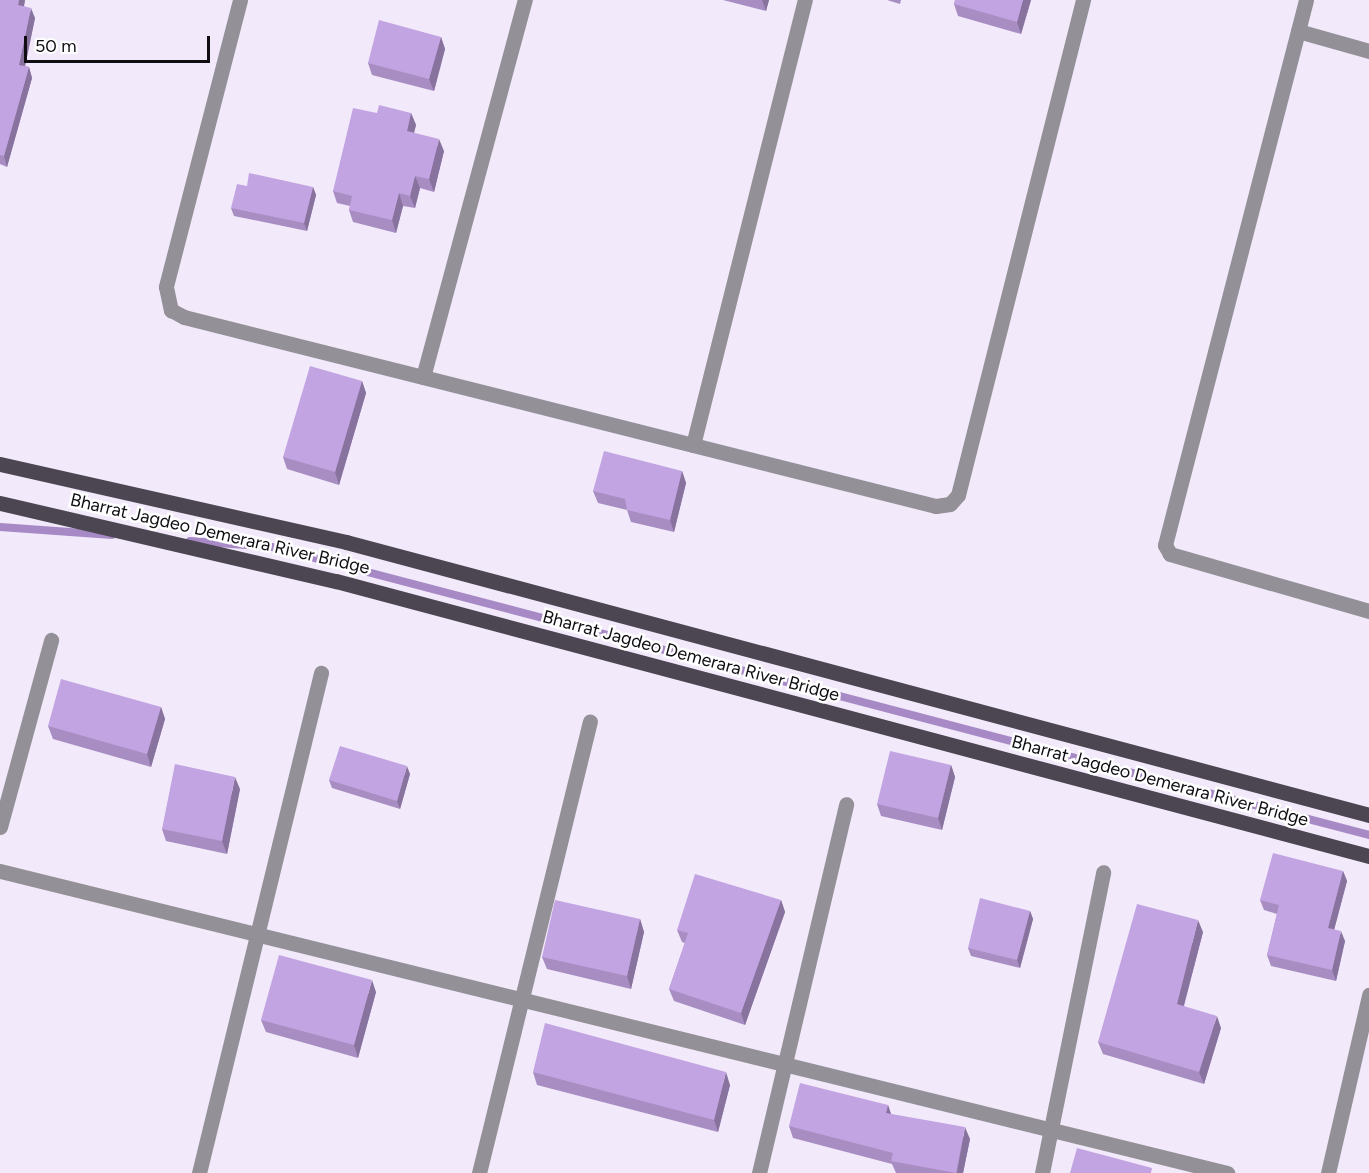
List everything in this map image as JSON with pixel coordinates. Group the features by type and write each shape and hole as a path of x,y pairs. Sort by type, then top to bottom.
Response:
{"main road":[{"name":"Bharrat Jagdeo Demerara River Bridge","path":"0,464 346,542 1369,815"},
{"name":"Bharrat Jagdeo Demerara River Bridge","path":"0,503 336,581 1369,856"}],"street":[{"path":"240,0 166,287 171,310 184,317 936,506 950,504 958,495 1083,0"},
{"path":"423,378 525,0"},
{"path":"693,445 805,0"},
{"path":"1306,0 1165,545 1170,554 1369,610"},
{"path":"1298,31 1369,51"},
{"path":"0,827 51,640"},
{"path":"199,1173 255,933 321,673"},
{"path":"478,1173 524,999 590,721"},
{"path":"759,1173 846,804"},
{"path":"0,872 1227,1173"},
{"path":"1042,1173 1103,872"},
{"path":"1328,1173 1369,995"}],"building":[{"path":"0,0 19,0 18,5 31,8 19,65 29,67 4,156 0,155"},
{"path":"955,0 1023,0 1017,22 954,4"},
{"path":"379,20 441,37 429,79 368,63"},
{"path":"379,105 411,113 407,131 439,139 429,179 415,176 410,196 399,193 392,220 349,210 352,196 333,191 353,108 377,113"},
{"path":"249,173 313,187 304,223 231,208 237,184 247,186"},
{"path":"310,366 362,381 335,472 283,457"},
{"path":"604,451 682,471 670,520 627,510 625,499 593,491"},
{"path":"61,679 161,707 147,754 48,726"},
{"path":"340,746 407,766 397,801 329,780"},
{"path":"890,751 951,765 938,818 877,804"},
{"path":"175,764 235,777 222,841 162,829"},
{"path":"1273,853 1343,871 1328,928 1341,931 1332,970 1267,955 1279,905 1260,900"},
{"path":"695,874 781,900 741,1013 669,989 688,933 677,930"},
{"path":"980,898 1030,911 1017,960 968,948"},
{"path":"555,900 640,919 627,976 542,957"},
{"path":"1137,904 1198,920 1177,1004 1217,1016 1199,1072 1098,1042"},
{"path":"279,955 372,980 354,1045 261,1020"},
{"path":"545,1023 726,1072 714,1120 533,1072"},
{"path":"800,1083 888,1105 886,1113 965,1127 956,1173 891,1161 893,1153 789,1126"},
{"path":"1077,1148 1152,1168 1151,1173 1070,1173"}],"waterway":[{"path":"0,527 112,535"},
{"path":"190,541 272,547 1369,835"}]}
